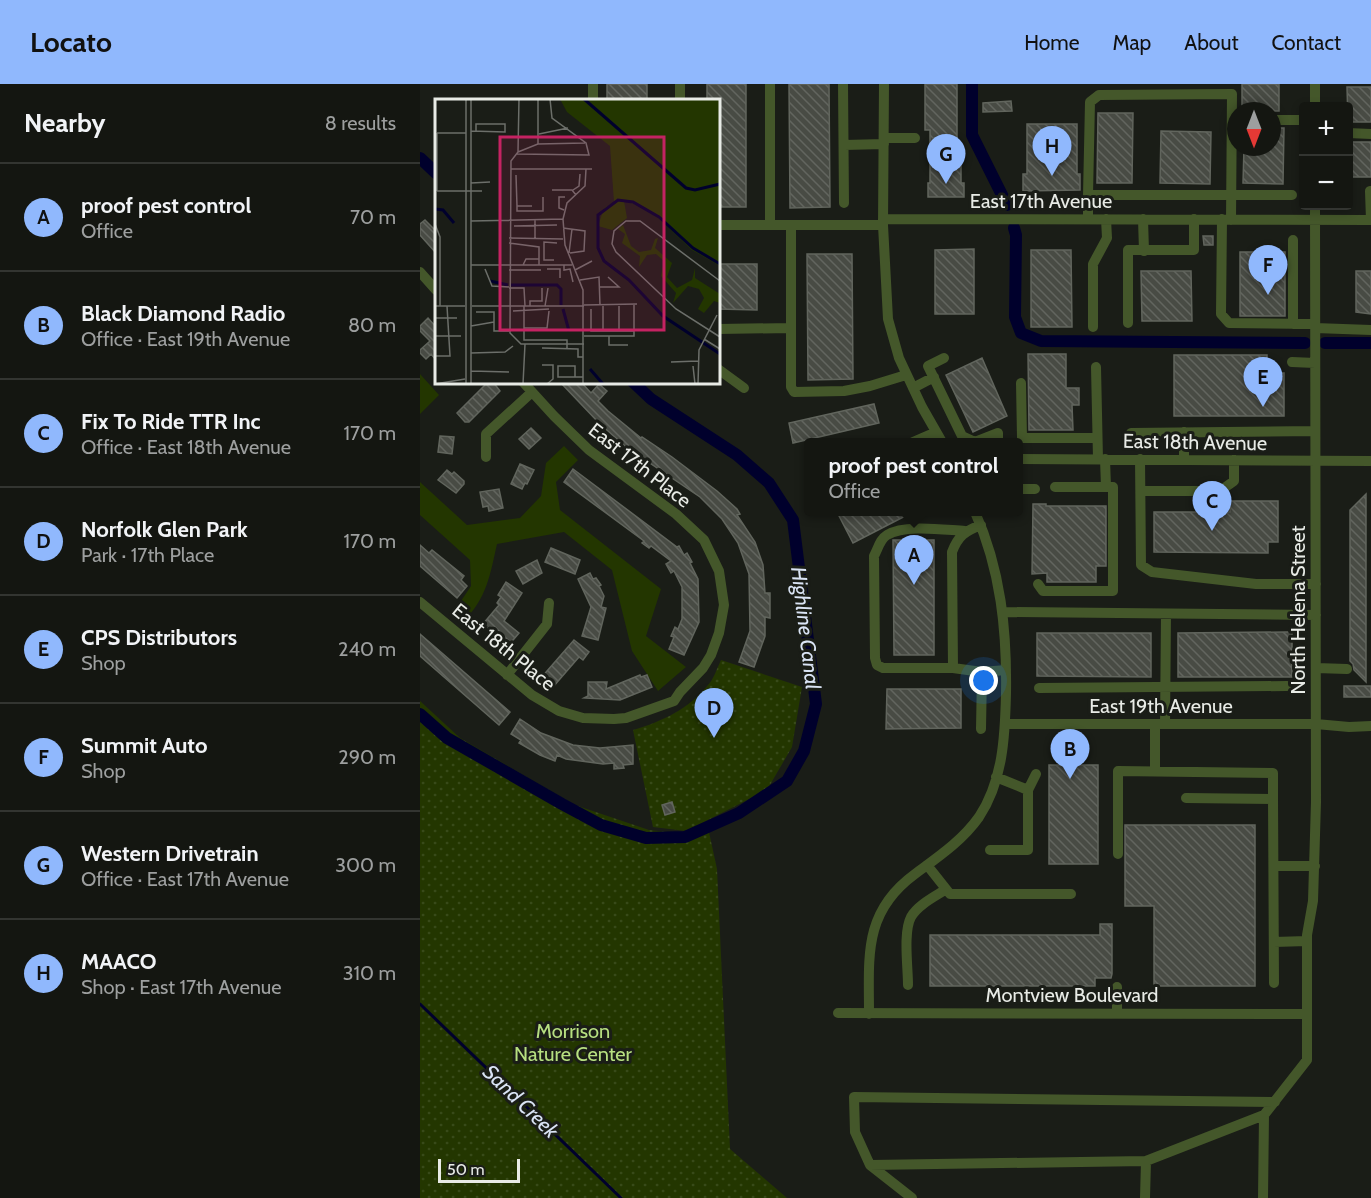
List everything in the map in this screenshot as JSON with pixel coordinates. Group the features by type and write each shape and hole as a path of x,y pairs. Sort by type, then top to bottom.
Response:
{"street":[{"path":"770,84 770,225"},
{"path":"843,84 844,203"},
{"path":"884,84 884,222 888,319 906,375 940,438"},
{"path":"1315,84 1315,102"},
{"path":"1088,219 1090,102 1099,95 1148,89 1232,89"},
{"path":"1281,120 1299,120"},
{"path":"1353,133 1371,134"},
{"path":"844,145 915,138"},
{"path":"1233,156 1232,195 1226,220 1221,314 1228,323 1293,324 1371,330"},
{"path":"1370,191 1371,220"},
{"path":"1088,195 1292,195"},
{"name":"North Helena Street","path":"1264,1115 1308,1060 1307,941 1315,866 1315,210"},
{"name":"East 17th Avenue","path":"720,225 1088,219 1371,220"},
{"path":"1094,327 1094,264 1107,238 1106,219"},
{"path":"1143,219 1144,251"},
{"path":"1128,323 1128,250 1194,250 1194,219"},
{"path":"791,225 791,387 794,392 844,391 868,387 906,375"},
{"path":"1293,240 1293,324"},
{"path":"420,273 435,289"},
{"path":"720,329 791,328"},
{"path":"944,358 928,366 962,436 967,438"},
{"path":"1292,363 1315,363"},
{"path":"1096,367 1097,438 1106,487"},
{"path":"720,370 744,388"},
{"path":"913,388 934,377"},
{"path":"1021,383 1022,438 1097,438"},
{"name":"East 17th Place","path":"525,384 589,450 698,533 715,559 722,584 724,604 721,625 711,656 674,702"},
{"path":"486,457 486,434 532,392"},
{"path":"1131,432 1315,431"},
{"path":"922,438 936,432"},
{"path":"983,438 998,432 998,438"},
{"path":"1184,432 1184,460"},
{"name":"East 18th Avenue","path":"1023,459 1371,461"},
{"path":"1140,459 1141,565 1152,572 1256,584 1316,584"},
{"path":"1141,491 1220,491 1234,481 1234,460"},
{"path":"1038,584 1043,591 1113,591 1113,487 1054,487"},
{"path":"1023,489 1035,489"},
{"path":"869,1014 869,956 878,915 899,887 964,836 980,815 990,796 996,777 1006,724 1003,612 996,572 977,516"},
{"path":"981,525 965,531 898,532 887,535 881,542 874,556 875,658 877,665 883,668 952,668 982,672 1006,670"},
{"path":"952,668 952,552 956,542 965,531"},
{"name":"East 18th Place","path":"420,602 507,675 559,711 583,718 626,718 674,702"},
{"path":"507,675 547,624 549,603"},
{"path":"1003,612 1316,615"},
{"path":"1155,771 1166,687 1166,614"},
{"path":"1316,668 1347,669"},
{"path":"981,729 982,672"},
{"path":"1039,688 1287,686"},
{"name":"East 19th Avenue","path":"1006,724 1371,726"},
{"path":"1118,854 1118,771 1273,773 1274,983"},
{"path":"990,850 1028,850 1028,790 1036,774"},
{"path":"996,777 1028,790"},
{"path":"1186,798 1273,799"},
{"path":"927,865 950,894 1071,894"},
{"path":"1274,866 1315,866"},
{"path":"908,985 907,927 911,917 945,890"},
{"path":"1274,942 1307,941"},
{"path":"1117,987 1117,1013"},
{"name":"Montview Boulevard","path":"838,1013 1307,1014"},
{"path":"912,1198 870,1165 855,1132 854,1097 1275,1102"},
{"path":"870,1165 1146,1161 1264,1115 1263,1198"},
{"path":"1145,1198 1146,1161"}],"green space":[{"path":"420,374 439,395 420,414"},
{"path":"564,446 578,460 556,482 560,510 661,589 646,636 686,667 658,691 632,651 612,570 564,532 497,544 486,586 477,604 463,622 453,613 471,586 470,560 420,515 420,482 467,525 520,518 541,496 546,463"},
{"path":"721,660 802,687 792,747 767,790 686,831 653,827 633,730 664,719 692,701 710,683"},
{"name":"Morrison Nature Center","path":"420,701 460,738 575,805 649,830 686,834 707,823 717,869 730,1149 787,1198 420,1198"}],"building":[{"path":"607,84 647,84 647,99 607,99"},
{"path":"707,84 746,84 746,207 720,207 720,99 707,99"},
{"path":"789,84 829,84 830,207 790,208"},
{"path":"925,84 957,84 957,145 961,145 961,183 964,183 964,197 928,197 930,130 925,130"},
{"path":"1242,84 1279,84 1279,102 1242,102"},
{"path":"1347,87 1371,87 1371,122 1353,122 1353,102 1347,102"},
{"path":"1011,101 1012,111 983,112 983,103"},
{"path":"1098,113 1133,113 1132,183 1097,183"},
{"path":"1027,124 1077,124 1077,174 1080,174 1080,190 1023,191 1023,174 1027,174"},
{"path":"1281,128 1284,128 1283,184 1243,183 1244,156 1281,156"},
{"path":"1161,131 1211,132 1210,184 1160,183"},
{"path":"1353,142 1371,142 1371,177 1353,177"},
{"path":"425,220 435,230 435,252 420,235 420,224"},
{"path":"1203,236 1213,236 1213,245 1204,245"},
{"path":"974,249 974,314 935,314 935,250"},
{"path":"1031,250 1071,250 1072,327 1031,327"},
{"path":"1240,252 1285,252 1285,316 1240,316"},
{"path":"807,254 852,254 853,379 808,380"},
{"path":"720,264 757,264 757,310 720,309"},
{"path":"1141,271 1191,271 1192,321 1142,321"},
{"path":"1356,271 1371,271 1371,314 1356,312"},
{"path":"428,318 435,326 435,359 431,354 426,359 420,353 420,350 430,341 420,331 420,326"},
{"path":"1028,354 1066,354 1066,388 1079,388 1079,405 1072,405 1073,430 1029,430"},
{"path":"1174,355 1267,355 1267,373 1284,373 1284,416 1174,416"},
{"path":"982,358 1007,416 973,432 946,375"},
{"path":"486,384 495,384 500,391 469,422 465,422 457,413"},
{"path":"562,384 583,384 591,393 599,384 607,391 598,401 608,411 641,438 672,457 717,491 737,509 740,514 737,515 755,542 763,565 765,593 770,593 770,618 765,617 765,636 754,667 739,662 750,631 749,574 738,543 722,519 700,497 626,447 599,423"},
{"path":"874,404 879,423 814,438 804,438 804,440 793,443 789,423"},
{"path":"531,428 541,438 529,449 519,439"},
{"path":"440,436 454,437 452,454 438,452"},
{"path":"520,464 534,470 522,489 511,484"},
{"path":"573,469 677,547 679,546 684,555 687,553 698,579 699,622 684,655 669,649 674,637 671,636 675,627 678,629 682,619 682,587 674,571 671,573 666,564 671,561 651,546 649,548 642,543 644,541 564,482"},
{"path":"447,470 452,474 454,472 464,481 456,493 438,480"},
{"path":"499,489 503,508 489,511 488,506 483,507 480,492"},
{"path":"1366,494 1366,682 1354,670 1350,661 1350,510"},
{"path":"1230,501 1278,501 1278,542 1268,542 1268,553 1154,552 1154,512 1230,512"},
{"path":"1033,504 1106,506 1106,566 1096,566 1096,582 1047,582 1047,573 1032,574"},
{"path":"839,516 905,516 853,543"},
{"path":"893,540 934,540 934,655 894,655"},
{"path":"420,545 429,553 432,550 464,576 461,580 467,586 457,598 420,566"},
{"path":"551,548 580,560 575,574 545,562"},
{"path":"537,560 542,573 523,584 516,571"},
{"path":"590,573 593,579 596,578 601,585 599,586 604,596 601,607 606,608 598,640 582,636 591,607 578,579"},
{"path":"506,582 522,593 504,621 519,633 508,646 483,624 499,605 497,603 501,597 498,595"},
{"path":"1292,632 1292,677 1178,677 1178,633"},
{"path":"1037,633 1151,633 1151,677 1037,676"},
{"path":"420,634 510,712 499,725 420,656"},
{"path":"574,640 589,652 583,660 579,657 553,687 541,678"},
{"path":"640,675 641,677 647,675 652,687 620,700 584,698 588,696 588,682 607,682 606,689"},
{"path":"1344,686 1371,686 1371,697 1344,697"},
{"path":"887,689 961,689 961,728 886,729"},
{"path":"520,719 541,733 573,745 600,748 633,745 633,764 614,769 614,763 603,764 566,759 557,755 555,761 519,743 521,740 511,734"},
{"path":"1049,765 1098,765 1098,864 1049,864"},
{"path":"672,802 675,812 665,815 662,805"},
{"path":"1125,825 1255,825 1255,986 1154,986 1154,906 1125,906"},
{"path":"1100,924 1112,924 1112,974 1111,978 1095,978 1095,986 930,986 930,935 1100,935"}],"waterway":[{"path":"972,84 972,135 1007,205"},
{"name":"Highline Canal","path":"420,158 435,172"},
{"path":"1014,228 1016,235 1015,317 1021,333 1041,341 1305,343"},
{"path":"1325,343 1371,343"},
{"name":"Highline Canal","path":"420,714 447,738 562,804 601,825 646,838 685,837 739,813 787,781 804,751 816,704 793,520 769,483 737,455 651,399 635,384"},
{"name":"Sand Creek","path":"420,1004 621,1198"}],"place":[{"name":"MAACO","path":"1052,176"},
{"name":"Western Drivetrain","path":"946,184"},
{"name":"Summit Auto","path":"1268,295"},
{"name":"CPS Distributors","path":"1263,407"},
{"name":"Fix To Ride TTR Inc","path":"1212,531"},
{"name":"proof pest control","path":"914,585"},
{"name":"Norfolk Glen Park","path":"714,738"},
{"name":"Black Diamond Radio","path":"1070,779"}]}
